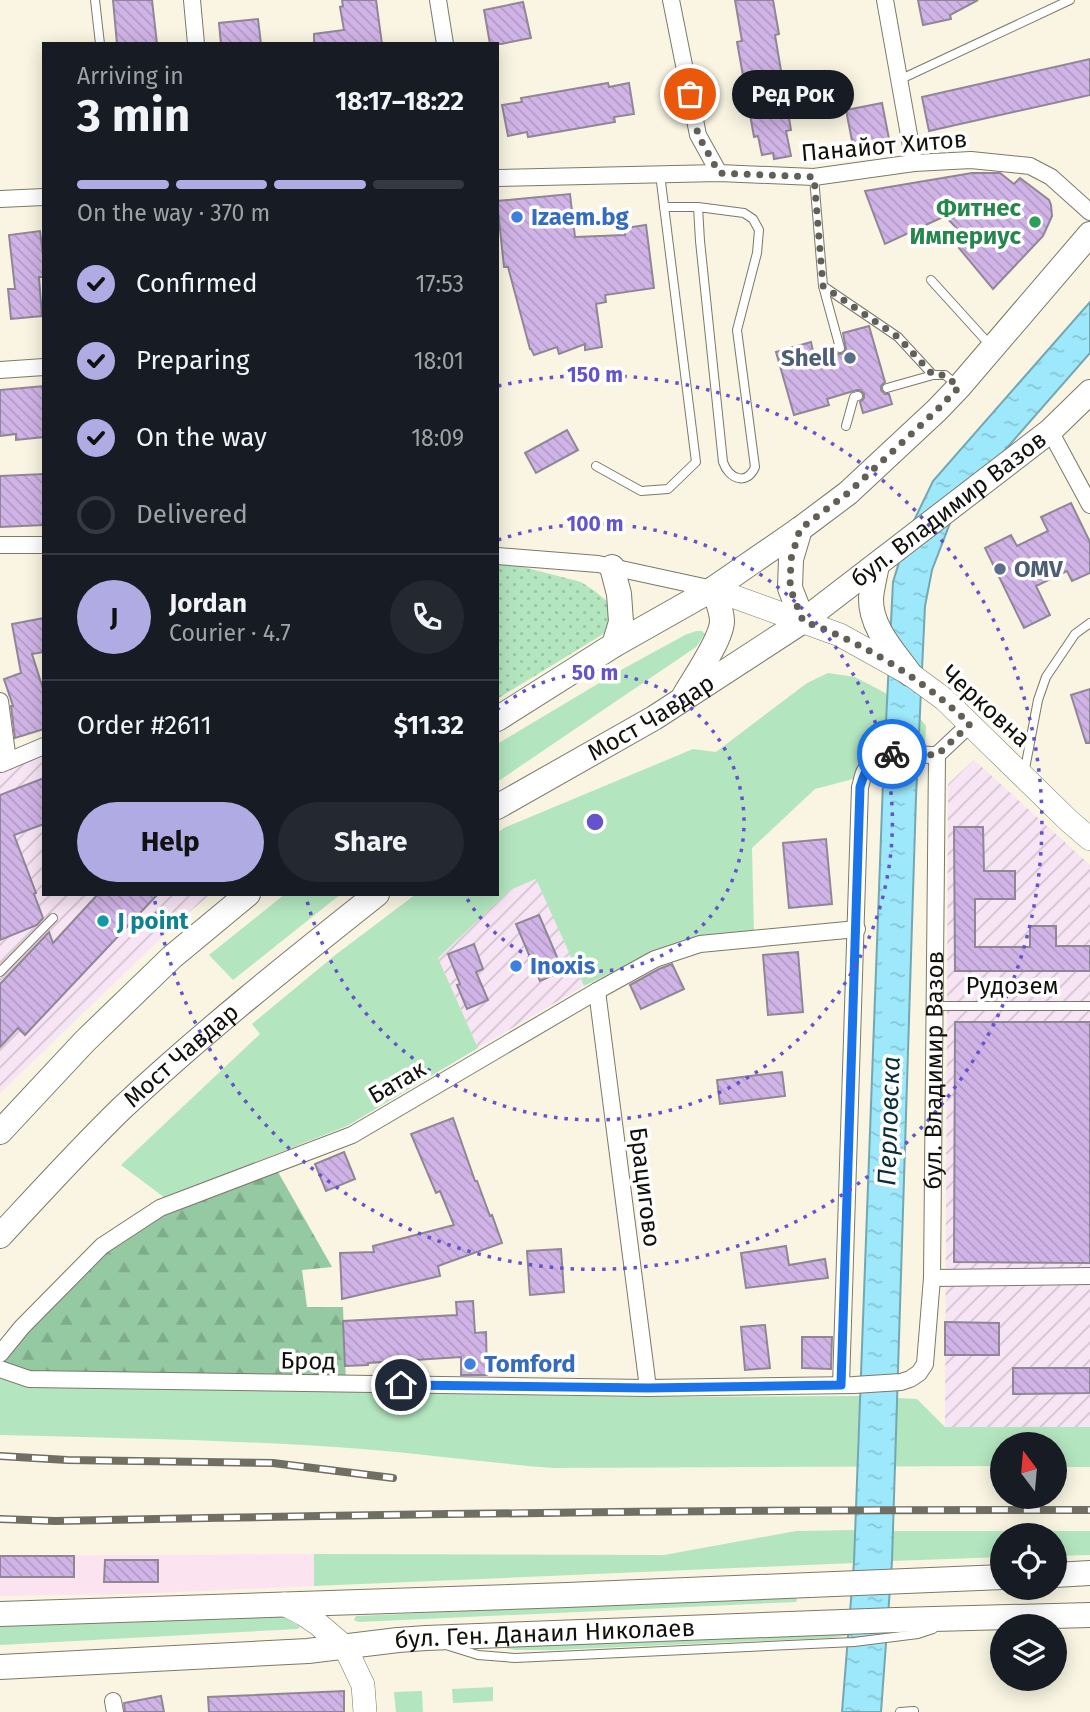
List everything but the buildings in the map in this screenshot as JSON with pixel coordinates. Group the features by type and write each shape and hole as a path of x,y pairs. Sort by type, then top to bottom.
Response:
{"main road":[{"path":"499,718 614,645 713,589 848,493 959,387 1090,234"},
{"name":"бул. Владимир Вазов","path":"803,621 1050,431 1090,392"},
{"path":"800,529 791,559 790,588 803,621"},
{"path":"877,565 871,602 877,624 883,638 910,674"},
{"path":"612,567 619,594 621,622 614,645"},
{"path":"681,700 723,626 722,612 713,589"},
{"name":"Мост Чавдар","path":"499,806 619,738 803,621"},
{"path":"0,1132 85,1041 172,957 246,896"},
{"name":"Мост Чавдар","path":"0,1236 122,1109 280,971 374,896"},
{"path":"1067,1574 1090,1573"},
{"name":"бул. Ген. Данаил Николаев","path":"0,1614 990,1578"},
{"name":"бул. Ген. Данаил Николаев","path":"0,1667 308,1651 426,1638 1090,1615"}],"street":[{"path":"191,0 196,42"},
{"path":"438,0 445,42"},
{"path":"671,0 698,135 719,173"},
{"path":"885,0 914,163"},
{"name":"Панайот Хитов","path":"499,178 719,173 814,177 914,163 971,160 1030,166 1051,177 1090,212"},
{"path":"0,199 42,197"},
{"path":"0,370 42,367"},
{"path":"1050,431 1090,505"},
{"path":"0,545 42,545"},
{"path":"499,556 598,564 713,589"},
{"name":"Черковна","path":"713,589 840,635 910,674 944,699 1090,839"},
{"path":"0,701 4,762 42,747"},
{"path":"848,1385 860,787 864,772 875,760 890,754 937,755 970,724"},
{"name":"бул. Владимир Вазов","path":"906,1380 919,1373 925,1364 932,1278 937,755"},
{"name":"Батак","path":"0,1353 22,1327 102,1247 160,1208 352,1135 655,959 700,944 857,929"},
{"name":"Брацигово","path":"597,991 648,1388"},
{"path":"932,1278 1090,1276"},
{"name":"Брод","path":"0,1369 29,1380 648,1388 848,1385 906,1380"},
{"path":"284,1604 318,1624 345,1647 363,1685 365,1712"}],"lane":[{"path":"95,0 100,42"},
{"path":"899,80 1070,0"},
{"path":"596,466 641,491 667,489 696,462 660,174"},
{"path":"814,177 823,286 840,348"},
{"path":"664,207 698,207 744,214 752,219 760,230 757,253 737,330 755,467 747,478 733,477 726,471 723,462 698,207"},
{"path":"931,280 993,347"},
{"path":"823,286 898,337 933,375"},
{"path":"887,388 933,375 944,375 959,387"},
{"path":"846,425 855,395"},
{"path":"1024,776 1038,700 1046,677 1075,634 1090,623"},
{"path":"0,972 53,918"},
{"name":"Рудозем","path":"935,1006 1090,1006"},
{"path":"900,1712 914,1711"}],"shaded area":[{"path":"42,755 42,896 209,896 182,918 0,1093 0,773"},
{"path":"974,760 1090,865 1090,1427 945,1427 948,784"},
{"path":"537,879 584,986 478,1048 438,958 510,890"},
{"path":"314,1554 314,1586 133,1594 0,1596 0,1556"}],"green space":[{"path":"499,561 581,582 596,592 610,604 613,623 605,633 499,698"},
{"path":"696,631 705,634 696,647 499,781 499,743"},
{"path":"828,673 855,677 916,713 926,726 925,744 891,746 874,752 853,779 815,789 752,848 754,932 655,952 584,986 536,879 510,890 438,958 478,1048 347,1126 165,1198 121,1165 260,1034 252,1024 334,956 413,896 499,896 499,832 504,828 693,749 716,752 807,683"},
{"path":"283,896 338,896 233,980 209,955"},
{"path":"274,1165 332,1267 302,1270 307,1307 343,1307 346,1384 29,1379 0,1369 0,1354 102,1246 160,1208"},
{"path":"0,1377 31,1387 648,1397 860,1396 857,1452 894,1453 897,1398 917,1399 945,1427 1090,1427 1090,1467 1068,1467 1068,1432 990,1432 990,1466 553,1468 317,1446 0,1435"},
{"path":"855,1530 854,1563 314,1586 314,1554 664,1555 796,1531"},
{"path":"892,1531 990,1531 990,1557 892,1561"},
{"path":"1067,1531 1090,1531 1090,1555 1067,1556"},
{"path":"793,1596 797,1599 796,1602 358,1622 354,1620 356,1616"},
{"path":"284,1617 300,1627 0,1645 0,1624"},
{"path":"868,1630 830,1638 554,1650 515,1650 497,1646"},
{"path":"493,1687 493,1701 453,1703 452,1689"},
{"path":"422,1691 423,1712 396,1712 394,1692"}],"water":[{"name":"Перловска","path":"1090,302 1090,353 957,505 932,570 925,606 916,797 892,1561 881,1712 842,1712 854,1562 893,582 908,533 933,481"}],"railway":[{"path":"0,1456 67,1460 273,1463 393,1478"},
{"path":"0,1519 55,1521 572,1512 1090,1510"}],"way so far":[{"path":"690,94 698,135 719,173 814,177 823,286 898,337 933,375 944,375 959,387 848,493 800,529 791,559 790,588 803,621 840,635 910,674 944,699 970,724 937,755 892,754"}],"place":[{"name":"Ред Рок","path":"690,94"},
{"name":"Izaem.bg","path":"517,217"},
{"name":"Фитнес Империус","path":"1035,222"},
{"name":"Shell","path":"850,358"},
{"name":"OMV","path":"1000,569"},
{"name":"J point","path":"103,921"},
{"name":"Inoxis","path":"516,966"},
{"name":"Tomford","path":"470,1364"}],"route":[{"path":"401,1385 648,1388 841,1385 860,787 864,772 875,760 892,754"}]}
